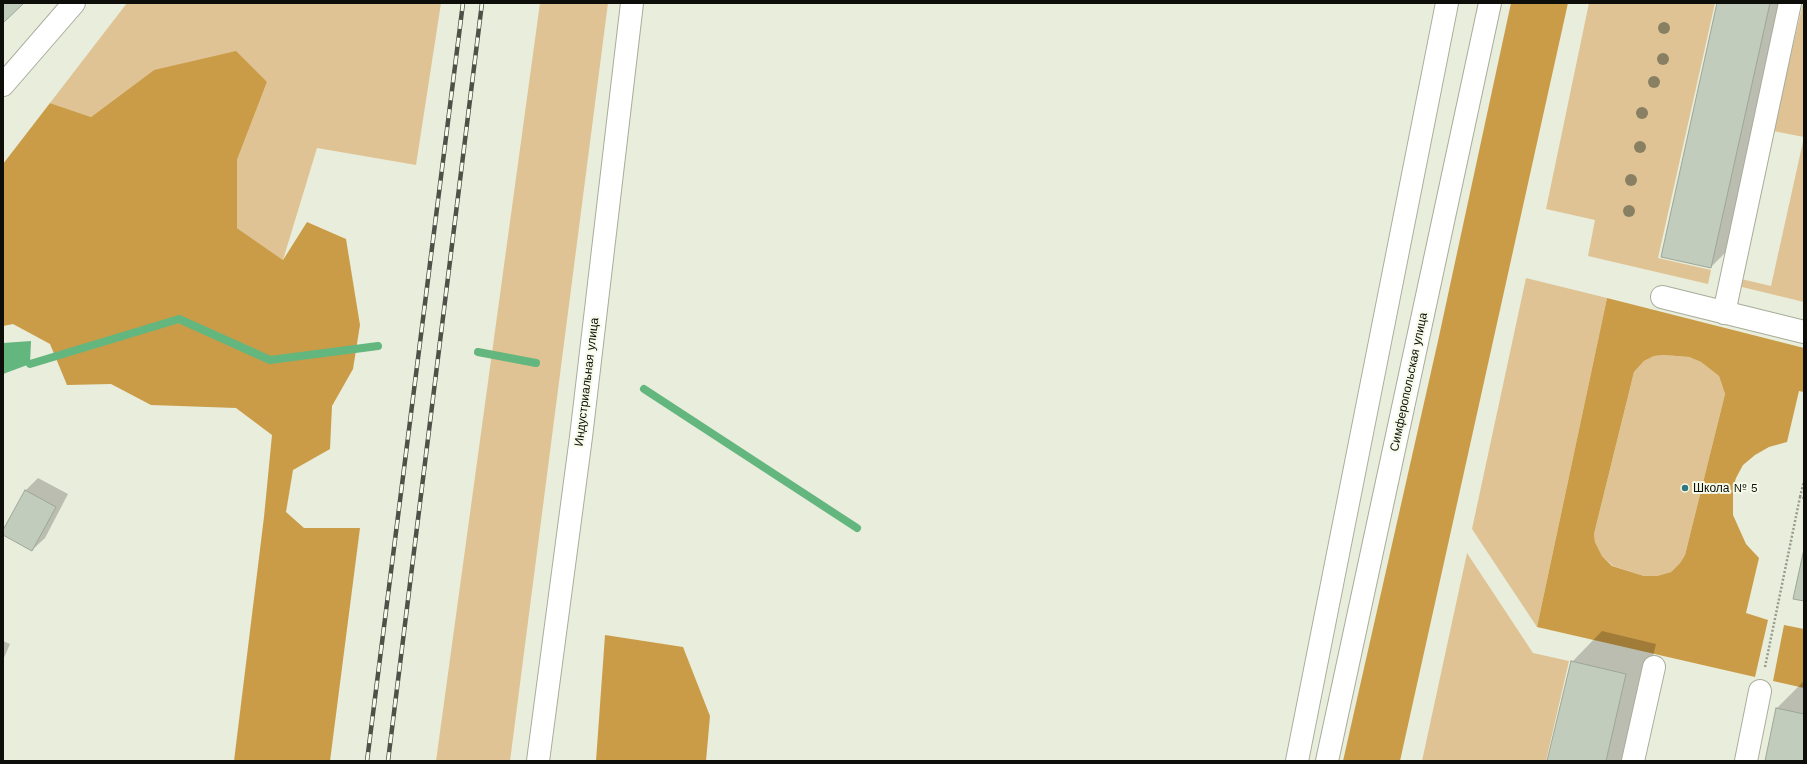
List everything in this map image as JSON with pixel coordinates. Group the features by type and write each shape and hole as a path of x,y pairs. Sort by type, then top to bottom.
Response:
{"main road":[{"path":"3,85 74,3"},
{"name":"Индустриальная улица","path":"538,761 582,429 632,3"},
{"path":"1297,761 1447,3"},
{"name":"Симферопольская улица","path":"1327,761 1490,3"},
{"path":"1724,313 1790,3"},
{"path":"1662,297 1804,332"},
{"path":"1633,761 1654,667"},
{"path":"1746,761 1762,681"}],"path":[{"path":"1762,681 1804,481"},
{"path":"1800,497 1804,498"}],"shaded area":[{"path":"127,3 441,3 416,165 317,148 283,260 237,228 237,160 267,82 154,70 91,117 50,103"},
{"path":"540,3 608,3 510,761 436,761"},
{"path":"1511,3 1568,3 1400,761 1343,761 1438,341"},
{"path":"1589,3 1715,3 1658,258 1711,270 1708,284 1588,256 1595,220 1546,209"},
{"path":"1804,3 1804,137 1773,131"},
{"path":"236,51 267,82 237,160 237,228 283,260 307,222 346,239 360,325 353,369 332,406 330,449 293,470 286,512 304,528 360,528 330,761 234,761 264,517 272,435 236,408 151,405 111,384 67,385 50,344 13,324 3,326 3,164 50,103 91,117 154,70"},
{"path":"1804,137 1804,302 1738,286 1741,279 1771,286"},
{"path":"1526,278 1607,298 1537,627 1472,529"},
{"path":"1607,298 1804,348 1804,392 1799,391 1787,442 1769,447 1755,455 1743,465 1736,478 1733,488 1733,515 1746,544 1759,558 1746,613 1768,620 1755,677 1537,627","holes":["1664,355 1689,357 1701,362 1719,376 1725,394 1685,555 1680,563 1671,572 1657,576 1644,576 1612,566 1602,556 1595,542 1594,534 1634,372 1644,361 1654,356"]},
{"path":"31,341 30,364 3,374 3,343"},
{"path":"1664,355 1689,357 1701,362 1719,376 1725,394 1685,555 1680,563 1671,572 1657,576 1644,576 1613,566 1602,556 1595,542 1594,534 1634,372 1644,361 1654,356"},
{"path":"1467,553 1533,653 1569,661 1546,761 1422,761"},
{"path":"1784,625 1804,629 1804,688 1773,681"},
{"path":"605,635 683,647 710,716 706,761 596,761"}],"building":[{"path":"3,3 24,3 3,23"},
{"path":"1717,3 1770,3 1711,268 1661,257"},
{"path":"25,490 56,507 32,551 3,535 3,530"},
{"path":"1804,549 1804,601 1793,599"},
{"path":"1571,661 1626,674 1606,761 1547,761"},
{"path":"1776,708 1804,714 1804,761 1765,761"}],"waterway":[{"path":"30,364 179,319 270,360 378,346"},
{"path":"478,352 536,363"},
{"path":"644,389 857,528"}],"railway":[{"path":"367,761 463,3"},
{"path":"388,761 482,3"}],"place":[{"name":"Школа № 5","path":"1685,488"}]}
